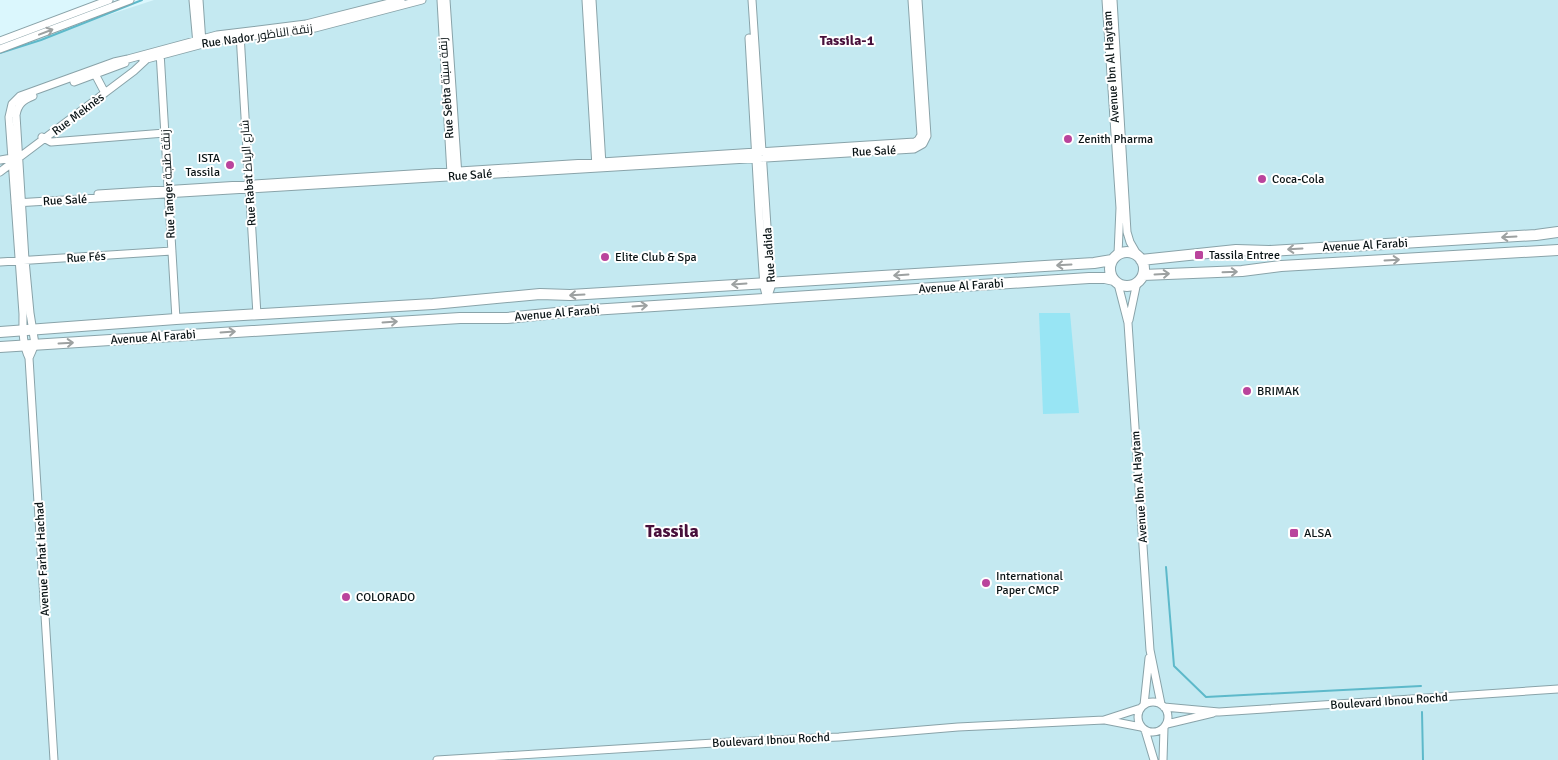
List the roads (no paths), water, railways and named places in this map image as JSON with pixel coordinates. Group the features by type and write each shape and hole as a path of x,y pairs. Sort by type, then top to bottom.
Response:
{"street":[{"path":"0,41 109,0"},
{"path":"0,49 130,0"},
{"path":"193,0 199,42"},
{"path":"199,0 199,42"},
{"name":"Rue Nador زنقة الناظور","path":"13,116 20,104 27,99 158,53 199,42 306,24 400,0"},
{"name":"Rue Nador زنقة الناظور","path":"240,34 281,34 315,28 422,0"},
{"name":"Rue Sebta زنقة سبتة","path":"441,0 455,174"},
{"name":"Rue Sebta زنقة سبتة","path":"446,0 455,174"},
{"path":"586,0 599,165"},
{"path":"592,0 599,165"},
{"name":"Rue Jadida","path":"747,0 768,282 771,291 767,299"},
{"name":"Rue Jadida","path":"752,0 759,155"},
{"path":"912,0 920,142"},
{"path":"918,0 927,136 920,142"},
{"name":"Avenue Ibn Al Haytam","path":"1106,0 1120,208 1115,257"},
{"name":"Avenue Ibn Al Haytam","path":"1113,0 1127,232 1130,242 1140,258"},
{"name":"Rue Rabat شارع الرباط","path":"240,34 257,315"},
{"name":"Rue Tanger زنقة طنجة","path":"158,53 165,134 176,319"},
{"name":"Rue Nador زنقة الناظور","path":"13,116 12,104 20,96 114,62 143,58"},
{"name":"Rue Meknès","path":"0,167 43,138 143,58"},
{"path":"95,74 104,91"},
{"name":"Avenue Farhat Hachad","path":"13,116 22,261 22,330 23,345 29,358 54,760"},
{"path":"43,138 51,142 165,134"},
{"name":"Rue Salé","path":"18,201 759,155 911,149 918,148 920,142"},
{"path":"0,160 15,158"},
{"name":"Rue Meknès","path":"0,172 15,158"},
{"name":"Avenue Al Farabi","path":"1140,258 1236,250 1262,251 1536,235 1558,232"},
{"name":"Avenue Al Farabi","path":"1140,279 1281,266 1558,250"},
{"name":"Rue Fés","path":"0,262 172,251"},
{"path":"1128,251 1140,258 1144,265 1140,279 1127,286 1116,282 1110,274 1109,267 1115,257 1128,251"},
{"name":"Avenue Al Farabi","path":"0,332 176,319 433,304 540,294 570,296 768,282 1094,263 1115,257"},
{"name":"Avenue Farhat Hachad","path":"22,261 35,344 29,358"},
{"name":"Avenue Al Farabi","path":"0,347 450,319 506,318 576,310 1097,278 1116,282"},
{"name":"Avenue Ibn Al Haytam","path":"1128,323 1140,279"},
{"name":"Avenue Ibn Al Haytam","path":"1116,282 1128,323 1150,650 1162,705"},
{"name":"Avenue Ibn Al Haytam","path":"1143,706 1150,650"},
{"name":"Boulevard Ibnou Rochd","path":"1162,705 1219,712 1558,690"},
{"path":"1154,760 1138,718 1143,706 1154,702 1162,705 1168,714 1165,726 1163,760"},
{"name":"Boulevard Ibnou Rochd","path":"1104,720 1143,706"},
{"name":"Boulevard Ibnou Rochd","path":"1165,726 1219,712"},
{"name":"Boulevard Ibnou Rochd","path":"437,760 839,737 958,727 1104,720 1143,729"},
{"path":"1143,729 1155,732 1165,726"}],"waterway":[{"path":"0,53 41,40 142,0"},
{"path":"1166,567 1174,666 1206,697 1421,686"},
{"path":"1422,712 1423,760"}],"place":[{"name":"Zenith Pharma","path":"1068,139"},
{"name":"ISTA Tassila","path":"230,165"},
{"name":"Coca-Cola","path":"1262,179"},
{"name":"Tassila Entree","path":"1199,255"},
{"name":"Elite Club & Spa","path":"605,257"},
{"name":"BRIMAK","path":"1247,391"},
{"name":"ALSA","path":"1294,533"},
{"name":"International Paper CMCP","path":"986,583"},
{"name":"COLORADO","path":"346,597"}],"district":[{"name":"Tassila-1","path":"847,40"},
{"name":"Tassila","path":"672,531"}]}
